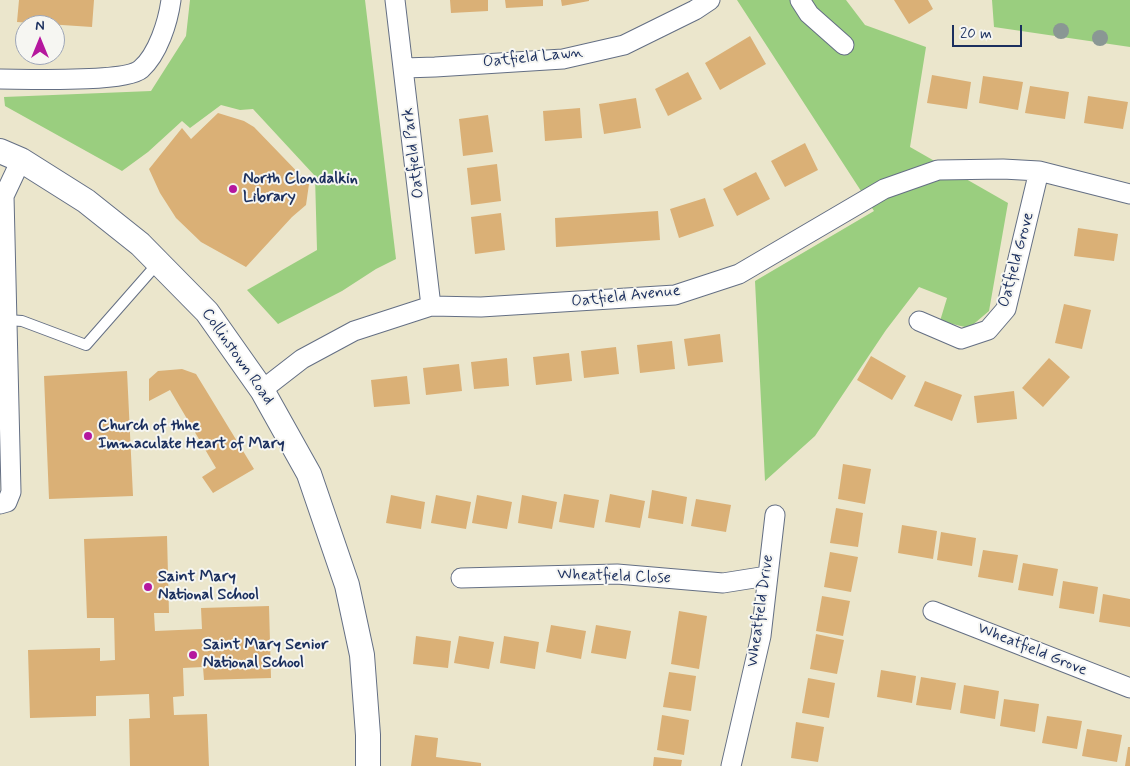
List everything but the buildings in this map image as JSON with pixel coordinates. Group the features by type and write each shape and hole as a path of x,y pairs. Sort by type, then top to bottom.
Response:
{"street":[{"path":"0,79 110,78 140,70 158,45 171,0"},
{"name":"Oatfield Park","path":"395,0 431,306"},
{"name":"Oatfield Lawn","path":"404,68 562,59 580,55 624,45 695,10 710,0"},
{"path":"800,0 810,14 844,45"},
{"path":"0,504 7,502 11,492 4,196 10,156"},
{"name":"Collinstown Road","path":"10,156 86,201 128,233 207,312 262,390 309,474 346,585 362,656 368,735 368,766"},
{"name":"Oatfield Avenue","path":"262,390 302,359 354,331 431,306 510,306 675,294 739,274 884,189 938,170 1003,169 1039,171 1130,194"},
{"name":"Oatfield Grove","path":"919,321 961,339 988,330 1006,309 1039,171"},
{"name":"Wheatfield Drive","path":"731,766 761,636 775,514"},
{"name":"Wheatfield Close","path":"461,578 617,574 723,583 767,576"},
{"name":"Wheatfield Grove","path":"934,611 1130,688"}],"lane":[{"path":"7,320 22,321 86,345 159,262"}],"green space":[{"path":"190,0 365,0 396,259 376,269 342,291 278,324 247,290 317,250 315,176 253,109 240,110 221,105 190,128 182,121 148,152 122,171 5,106 4,97 151,91 186,36"},
{"path":"737,0 846,0 865,25 926,47 910,147 1008,203 989,311 969,328 940,321 947,298 919,287 886,330 815,436 765,481 755,281 874,211"},
{"path":"992,0 1130,0 1130,47 994,27"}],"place":[{"name":"North Clondalkin Library","path":"233,189"},
{"name":"Church of thhe Immaculate Heart of Mary","path":"88,436"},
{"name":"Saint Mary National School","path":"148,587"},
{"name":"Saint Mary Senior National School","path":"193,655"}]}
